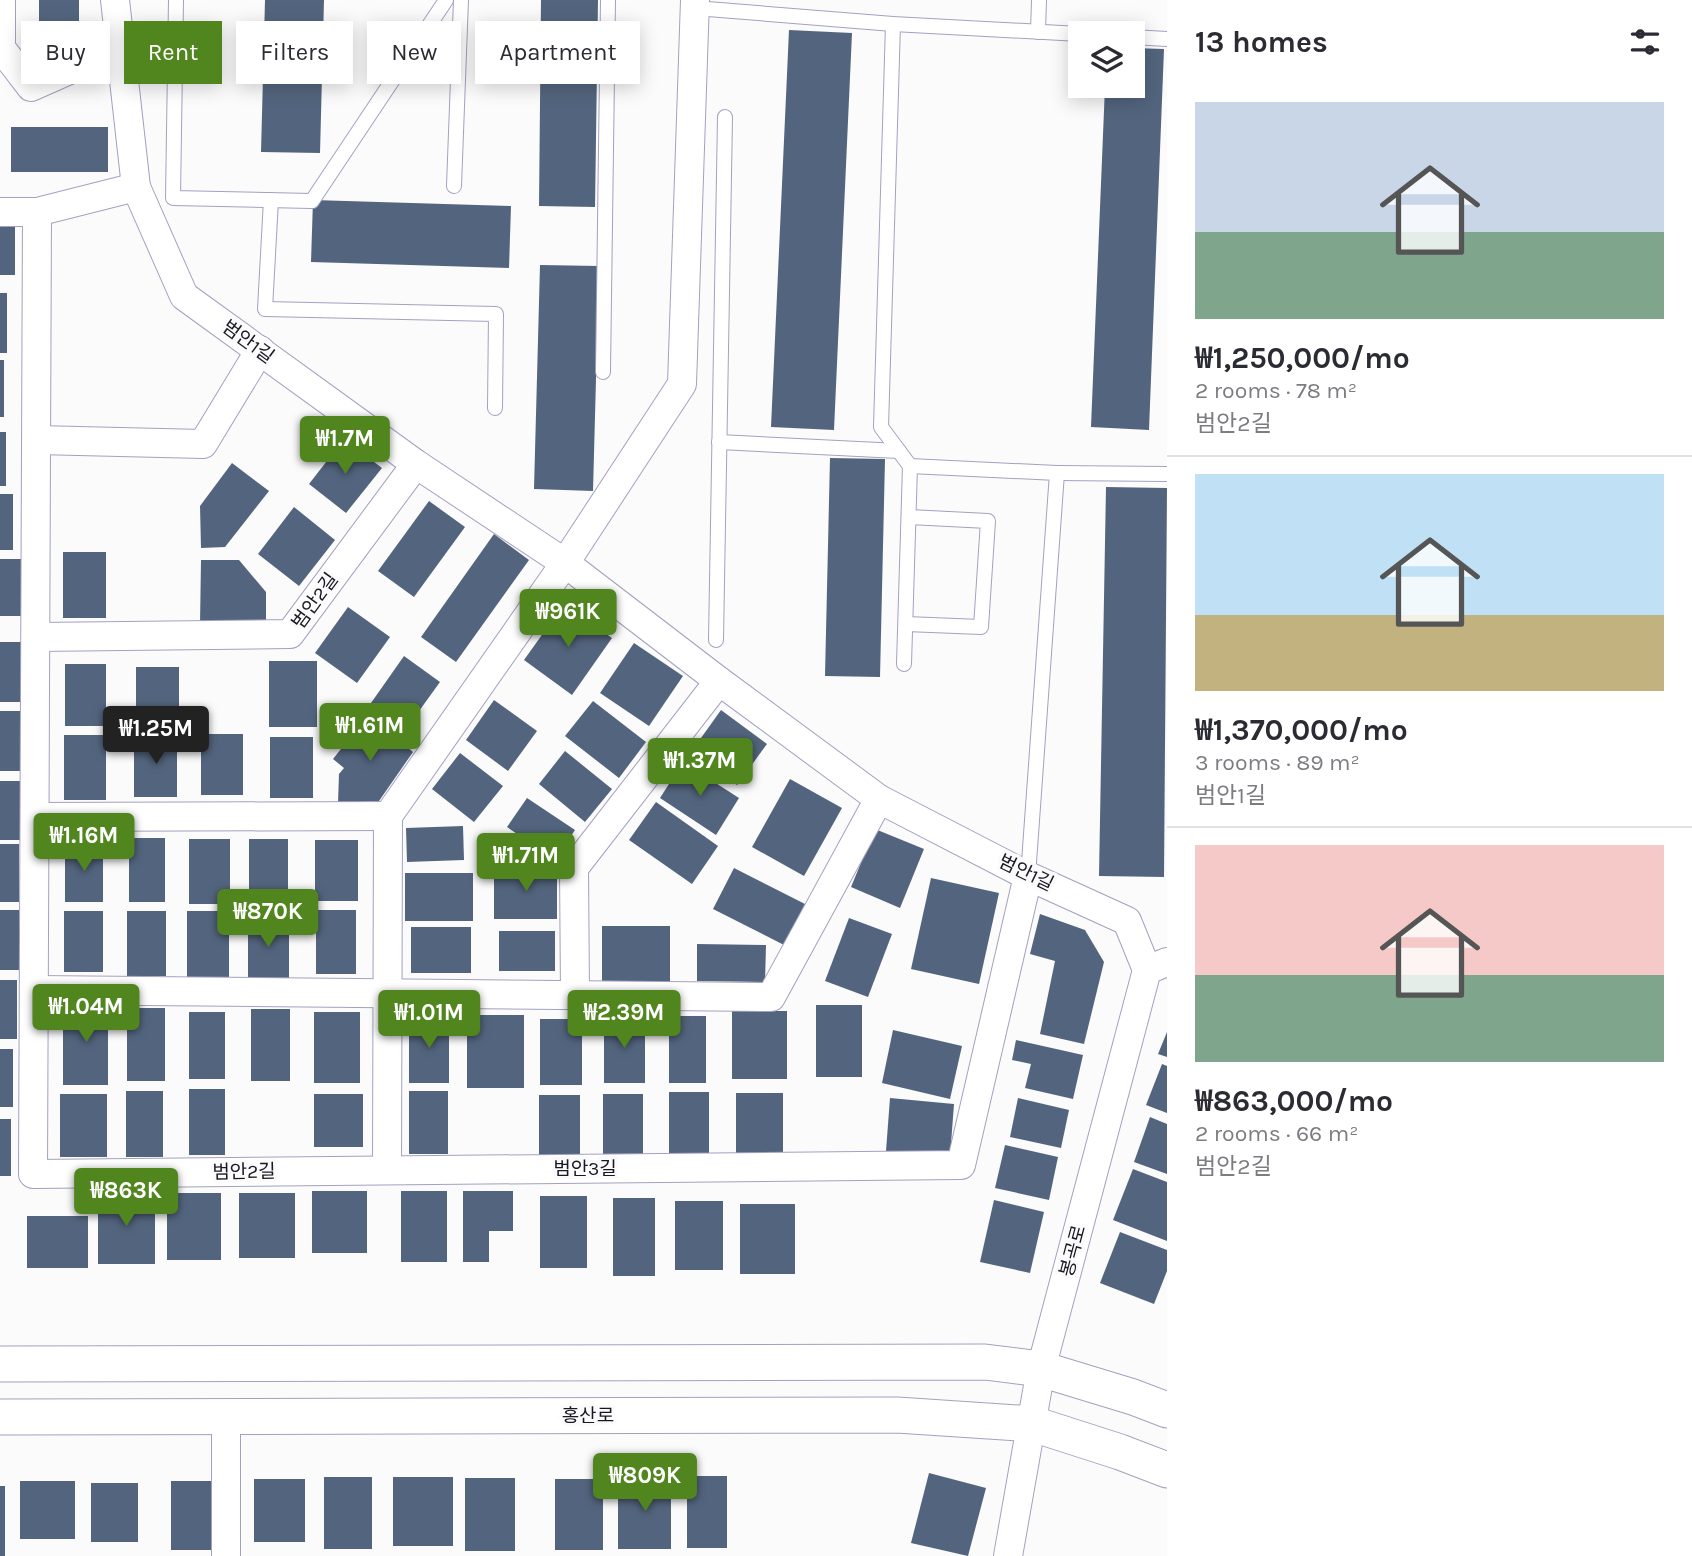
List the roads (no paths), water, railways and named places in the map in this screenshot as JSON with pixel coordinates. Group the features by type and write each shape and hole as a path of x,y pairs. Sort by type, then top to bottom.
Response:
{"street":[{"path":"1,0 1,48 31,88 119,48"},
{"name":"범안1길","path":"115,0 136,187 184,296 416,464 565,564 880,799 1028,876 1127,921 1157,966"},
{"path":"387,1170 388,816 565,564 682,384 695,4"},
{"path":"0,212 37,212 136,187"},
{"name":"범안2길","path":"37,212 33,1174 387,1170"},
{"path":"37,440 203,444 260,350"},
{"name":"범안2길","path":"36,637 290,634 416,464"},
{"path":"575,995 574,868 719,681"},
{"path":"34,990 771,997 880,799"},
{"path":"35,817 388,816"},
{"name":"범안3길","path":"387,1170 961,1165 1028,876"},
{"name":"봉곡로","path":"1008,1556 1041,1369 1157,966"},
{"path":"0,1363 985,1362 1041,1369 1167,1410"},
{"name":"홍산로","path":"0,1418 897,1415 1033,1424 1120,1452 1167,1471"},
{"path":"226,1416 226,1556"}],"lane":[{"path":"176,0 173,198 312,201 446,0"},
{"path":"454,186 461,0"},
{"path":"603,372 608,0"},
{"path":"1038,32 1039,0"},
{"path":"695,4 892,24 1068,33"},
{"path":"892,24 881,427 910,466 904,664"},
{"path":"1145,38 1167,39"},
{"path":"716,640 725,117"},
{"path":"271,200 265,309 496,314 495,408"},
{"path":"719,442 899,451"},
{"path":"910,466 1057,473 1167,474"},
{"path":"1028,876 1057,473"},
{"path":"906,624 981,627 988,521 909,517"}]}
